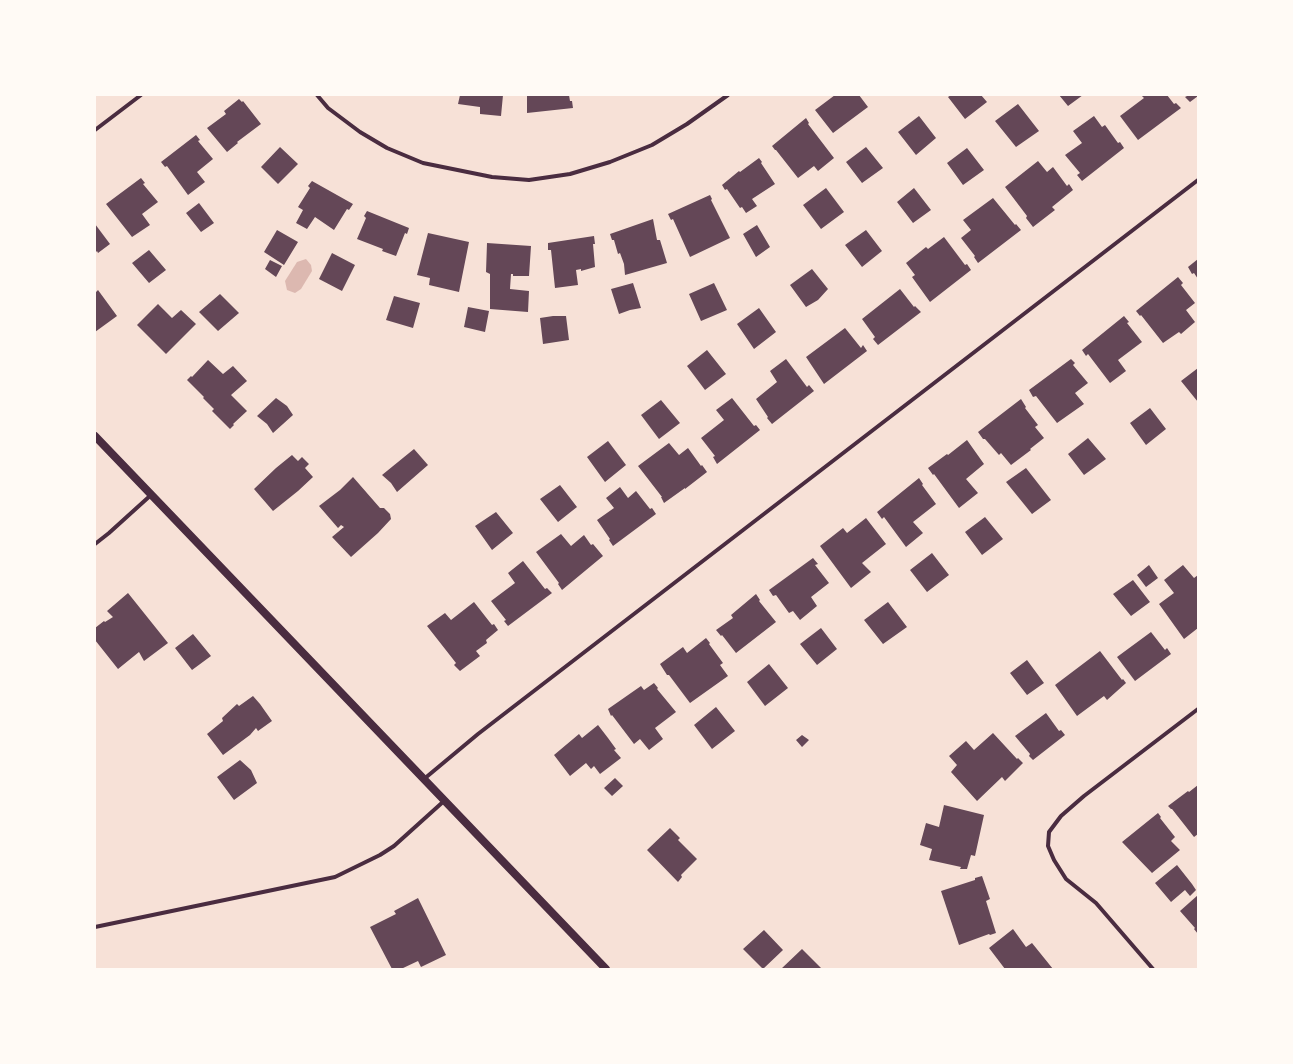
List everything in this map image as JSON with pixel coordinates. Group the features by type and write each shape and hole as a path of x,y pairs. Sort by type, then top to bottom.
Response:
{"main road":[{"path":"95,436 423,780 606,969"}],"street":[{"path":"95,130 141,95"},
{"path":"317,95 328,108 360,132 387,148 423,163 492,177 529,180 570,174 610,162 652,145 687,124 728,95"},
{"path":"423,780 484,729 1198,180"},
{"path":"95,544 152,495"},
{"path":"1153,969 1096,903 1066,879 1054,860 1048,846 1049,832 1061,816 1084,796 1198,709"},
{"path":"95,927 335,877 380,855 394,846 444,801"}],"shaded area":[{"path":"306,259 311,265 312,271 301,289 295,293 287,290 285,281 297,262"}],"building":[{"path":"460,95 503,95 501,116 480,114 480,107 458,104"},
{"path":"527,95 569,95 573,108 527,113"},
{"path":"835,95 859,95 868,107 833,133 815,110"},
{"path":"951,95 981,95 987,102 965,119 948,97"},
{"path":"1059,95 1083,95 1068,106"},
{"path":"1141,95 1167,95 1174,104 1176,103 1181,108 1138,140 1120,116 1144,98"},
{"path":"1186,95 1198,96 1190,102 1185,97 1187,96"},
{"path":"239,99 242,102 243,101 261,124 237,142 238,143 227,152 207,128 226,114 224,111"},
{"path":"1018,104 1039,131 1016,147 995,121"},
{"path":"919,116 936,138 916,155 898,132"},
{"path":"1094,116 1102,127 1105,125 1118,143 1120,142 1124,148 1082,181 1077,175 1080,173 1065,155 1082,143 1073,131"},
{"path":"806,118 809,123 808,124 834,158 818,171 814,166 798,178 772,146"},
{"path":"196,135 200,140 198,141 213,159 197,172 205,182 188,195 167,166 165,167 161,162"},
{"path":"280,147 298,164 278,184 261,167"},
{"path":"866,147 883,168 862,183 846,162"},
{"path":"967,148 984,170 963,185 947,163"},
{"path":"759,158 775,184 752,199 757,206 746,213 742,207 740,208 727,189 725,190 722,185 739,171 740,172"},
{"path":"1038,161 1047,172 1053,167 1067,186 1069,184 1073,190 1052,207 1055,210 1033,227 1026,218 1027,216 1005,187"},
{"path":"141,178 145,183 143,184 158,202 142,214 150,225 132,237 106,204"},
{"path":"312,181 353,204 349,210 347,209 334,230 315,217 307,229 296,223 303,210 298,207 310,188 308,186"},
{"path":"826,188 844,212 821,229 803,205"},
{"path":"914,188 931,210 913,223 897,202"},
{"path":"710,195 711,200 730,238 690,257 673,219 671,220 668,214"},
{"path":"993,198 1015,225 1016,224 1021,230 978,263 974,257 975,256 961,238 971,230 963,220"},
{"path":"199,203 214,223 201,232 186,213"},
{"path":"367,211 409,228 407,234 405,233 396,256 382,251 383,249 357,239 366,218 364,216"},
{"path":"653,219 657,240 660,240 667,263 625,275 624,264 620,253 618,254 614,240 612,240 610,234"},
{"path":"95,224 110,244 98,253 97,251 95,253"},
{"path":"757,225 770,247 756,257 743,234"},
{"path":"277,230 298,242 284,265 264,252"},
{"path":"866,230 882,251 862,267 845,245"},
{"path":"428,233 469,242 459,292 429,285 430,278 417,275"},
{"path":"594,236 595,244 593,244 595,267 581,271 581,269 576,270 578,285 555,288 551,250 548,250 548,243"},
{"path":"944,237 965,265 967,264 971,270 930,302 912,277 915,275 906,263 926,247 928,249"},
{"path":"487,243 531,246 529,276 513,276 513,274 511,274 510,289 529,291 528,312 490,309 490,274 486,272"},
{"path":"149,250 166,270 149,283 132,263"},
{"path":"332,253 355,265 342,291 319,279"},
{"path":"1198,259 1198,279 1194,273 1192,274 1188,267"},
{"path":"270,260 282,266 276,277 265,269"},
{"path":"812,269 828,289 818,300 806,307 790,285"},
{"path":"1178,277 1183,283 1181,285 1195,303 1186,310 1195,322 1181,334 1179,332 1163,343 1141,315 1140,316 1136,311"},
{"path":"633,283 641,308 619,314 611,289"},
{"path":"714,283 727,310 701,321 689,294"},
{"path":"900,289 914,307 915,306 921,312 878,345 873,339 875,337 862,319"},
{"path":"98,290 117,316 95,332 95,293"},
{"path":"220,294 239,313 218,331 199,312"},
{"path":"394,296 420,303 413,328 386,320"},
{"path":"158,304 172,318 181,310 196,324 166,354 137,325"},
{"path":"468,307 489,311 485,332 464,327"},
{"path":"759,308 776,332 754,349 737,324"},
{"path":"566,316 569,340 543,344 540,318"},
{"path":"1124,316 1129,322 1127,323 1142,342 1118,360 1126,371 1110,383 1088,354 1086,356 1082,350"},
{"path":"845,328 861,348 863,345 867,351 824,384 806,357"},
{"path":"707,350 726,374 705,390 687,366"},
{"path":"786,359 807,387 809,385 814,391 772,424 756,399 777,382 770,371"},
{"path":"1071,359 1075,363 1073,365 1088,383 1075,393 1084,404 1057,423 1036,396 1033,397 1029,390"},
{"path":"208,360 223,374 233,366 247,381 231,395 247,411 233,424 234,425 230,429 212,411 214,409 187,380 191,376 192,377"},
{"path":"1198,368 1198,402 1181,381"},
{"path":"276,398 287,406 293,415 273,433 267,424 257,416"},
{"path":"732,398 754,426 756,425 760,430 717,464 713,457 715,456 701,438 724,420 716,410"},
{"path":"1021,399 1026,407 1025,408 1038,425 1035,427 1044,438 1011,465 1001,453 999,455 985,439 983,439 978,432"},
{"path":"661,400 680,423 659,439 641,415"},
{"path":"1150,408 1166,429 1146,445 1130,423"},
{"path":"1088,438 1106,459 1084,475 1068,454"},
{"path":"967,440 984,464 966,479 978,493 959,508 928,468"},
{"path":"608,441 626,465 605,482 587,457"},
{"path":"669,443 679,455 688,448 707,472 664,503 662,497 638,466"},
{"path":"414,449 428,465 397,492 391,483 382,475"},
{"path":"292,455 298,461 302,457 309,464 305,468 313,477 273,511 254,489"},
{"path":"1026,468 1051,500 1032,514 1006,482"},
{"path":"353,477 380,508 384,508 390,514 391,519 351,557 332,537 344,527 341,525 338,528 319,506 340,490"},
{"path":"919,478 923,484 922,485 936,504 913,522 923,533 906,547 884,517 882,519 877,512"},
{"path":"560,485 577,507 558,522 540,499"},
{"path":"620,487 628,498 636,491 650,509 652,508 656,514 613,546 597,520 614,508 606,498"},
{"path":"496,512 513,533 492,550 475,526"},
{"path":"985,517 1003,539 982,555 965,532"},
{"path":"866,518 886,544 862,563 871,572 851,588 820,546 843,528 847,533"},
{"path":"561,534 571,546 584,535 591,545 593,544 603,556 562,590 558,584 559,583 536,552"},
{"path":"932,553 949,575 927,592 910,570"},
{"path":"813,558 818,564 815,565 829,583 811,597 817,606 800,620 793,611 789,613 776,595 773,596 769,590"},
{"path":"523,561 545,589 547,588 552,593 508,626 504,621 506,620 491,601 515,583 508,573"},
{"path":"1149,565 1158,578 1146,587 1137,575"},
{"path":"1183,565 1194,578 1198,575 1198,628 1184,639 1159,604 1174,593 1164,580"},
{"path":"1133,580 1150,602 1131,616 1113,594"},
{"path":"128,593 168,643 144,661 139,652 118,669 95,640 95,628 104,621 105,622 113,617 107,611"},
{"path":"756,594 760,600 759,601 776,622 736,653 722,635 721,636 716,630 733,618 731,615"},
{"path":"474,602 492,625 494,624 498,630 486,640 487,643 476,651 480,656 460,671 454,665 456,663 427,626 445,613 451,620"},
{"path":"888,602 907,627 883,644 864,620"},
{"path":"821,628 837,649 817,665 800,644"},
{"path":"1151,632 1165,650 1167,648 1171,654 1135,681 1117,657"},
{"path":"193,634 211,656 192,670 175,648"},
{"path":"706,638 723,663 720,665 728,676 690,703 660,664 683,647 687,653"},
{"path":"1100,651 1122,680 1123,679 1126,683 1107,700 1104,696 1077,716 1055,685"},
{"path":"1027,660 1044,683 1027,695 1010,673"},
{"path":"769,664 788,688 765,706 747,682"},
{"path":"654,683 658,688 657,689 676,712 655,728 663,739 649,750 640,739 634,744 612,715 611,716 608,709 641,686 644,690"},
{"path":"253,696 272,721 258,731 256,728 250,735 223,755 207,734 223,721 222,718 237,704 239,706"},
{"path":"716,707 735,731 712,749 694,725"},
{"path":"1046,713 1059,731 1061,730 1065,735 1033,760 1015,736"},
{"path":"598,725 621,758 600,774 594,766 591,769 586,763 570,776 554,755 579,734 582,738"},
{"path":"993,733 1017,759 1018,758 1023,763 1005,781 1002,777 977,801 951,772 957,765 949,756 966,741 974,750"},
{"path":"802,735 809,740 802,747 796,740"},
{"path":"240,760 251,770 257,783 234,800 217,777"},
{"path":"615,778 623,786 612,796 604,788"},
{"path":"1198,785 1198,834 1194,837 1168,806"},
{"path":"944,805 984,815 975,856 971,855 967,869 960,869 961,867 929,860 932,849 920,845 926,823 939,827"},
{"path":"1158,813 1161,817 1160,818 1175,837 1171,841 1180,850 1152,873 1122,842"},
{"path":"670,828 680,838 678,840 697,859 681,875 682,877 678,882 647,850"},
{"path":"1177,865 1196,890 1190,896 1185,890 1171,902 1155,883"},
{"path":"982,876 990,899 986,901 996,933 989,934 959,945 941,891 975,880 975,878"},
{"path":"1198,895 1198,934 1194,929 1195,928 1180,911"},
{"path":"418,898 446,955 421,967 418,961 401,969 392,969 370,927 396,914 394,911"},
{"path":"1013,929 1026,947 1032,943 1053,969 1005,969 989,948"},
{"path":"764,930 783,950 763,969 743,949"},
{"path":"802,949 822,969 781,969"}]}
